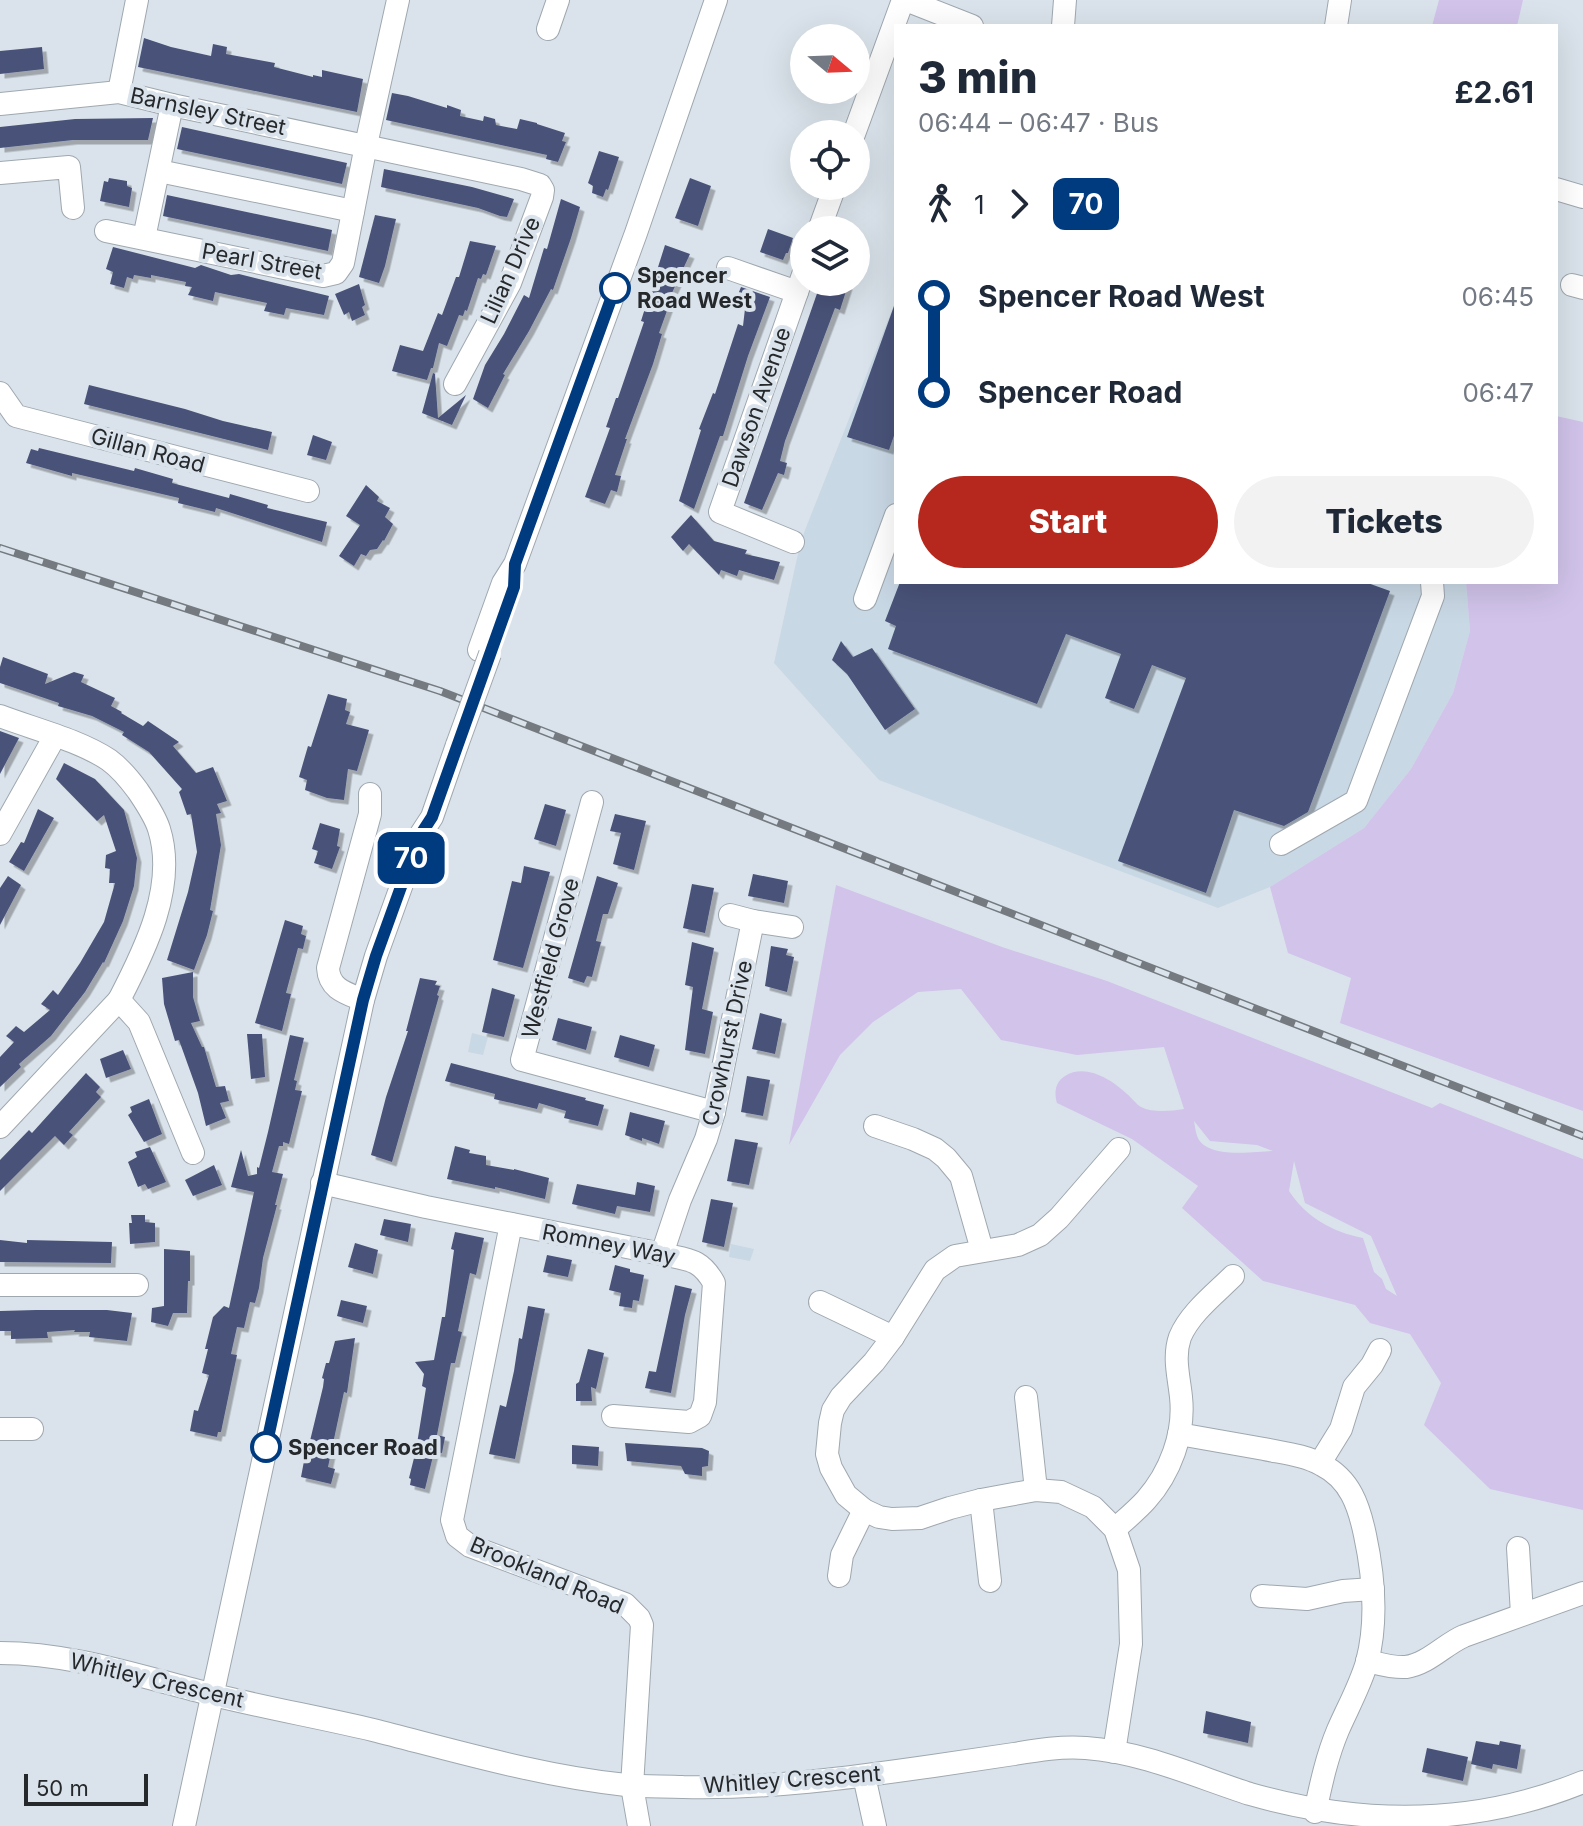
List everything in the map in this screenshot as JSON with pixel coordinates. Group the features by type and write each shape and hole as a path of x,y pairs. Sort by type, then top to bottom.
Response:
{"street":[{"path":"119,92 137,0"},
{"name":"Pearl Street","path":"106,231 323,276 336,273 343,263 398,0"},
{"path":"184,1826 363,1000 419,837 421,813 452,743 484,652 503,583 515,564 636,233 716,0"},
{"path":"895,24 904,0 967,24"},
{"path":"1063,24 1065,0"},
{"path":"1336,24 1340,0"},
{"path":"548,29 554,1"},
{"path":"859,120 894,27"},
{"name":"Barnsley Street","path":"0,104 119,92 366,145"},
{"path":"144,238 172,105"},
{"name":"Lilian Drive","path":"366,145 521,179 540,185 543,190 510,283 455,384"},
{"path":"0,173 69,167 73,208"},
{"path":"159,171 353,211"},
{"path":"1558,190 1583,197"},
{"path":"728,268 790,280"},
{"name":"Dawson Avenue","path":"793,542 720,512 795,296"},
{"name":"Gillan Road","path":"0,393 16,416 308,491"},
{"path":"865,599 894,520"},
{"path":"1281,844 1356,801 1433,596 1432,584"},
{"path":"0,716 85,746 110,761 130,780 147,803 159,828 164,854 163,883 156,914 119,1000 0,1127"},
{"path":"0,834 55,736"},
{"path":"363,1000 336,987 331,982 328,968 370,814 370,794"},
{"name":"Westfield Grove","path":"592,802 522,1060 714,1112"},
{"path":"730,915 792,927"},
{"name":"Crowhurst Drive","path":"662,1254 714,1112 753,921"},
{"path":"119,1000 139,1022 193,1153"},
{"path":"890,1126 935,1149 961,1176 982,1250"},
{"path":"1114,1752 1131,1644 1129,1570 1115,1529 1093,1507 1061,1492 1036,1490 981,1500 920,1518 879,1517 864,1510 846,1495 837,1483 827,1454 833,1410 893,1337 935,1270 955,1256 1018,1245 1040,1235 1059,1218 1092,1166 1119,1149"},
{"name":"Romney Way","path":"322,1183 694,1261 706,1269 714,1283 705,1402 700,1416 689,1422 613,1416"},
{"name":"Brookland Road","path":"511,1224 452,1520 457,1536 470,1546 625,1604 639,1618 642,1625 632,1786 639,1826"},
{"path":"1115,1529 1155,1489 1172,1459 1182,1414 1176,1363 1180,1338 1208,1287 1233,1276"},
{"path":"0,1285 137,1285"},
{"path":"820,1302 893,1337"},
{"path":"1320,1463 1341,1429 1354,1387 1372,1365 1381,1347"},
{"path":"1026,1397 1036,1490"},
{"path":"0,1429 32,1429"},
{"path":"1179,1434 1320,1463 1342,1480 1355,1501 1367,1547 1374,1612 1367,1661 1329,1754 1315,1812"},
{"path":"981,1500 990,1585"},
{"path":"837,1582 842,1555 864,1510"},
{"path":"1518,1548 1522,1614"},
{"path":"1240,1590 1261,1602 1373,1589"},
{"path":"1367,1661 1394,1667 1417,1664 1451,1642 1583,1593"},
{"name":"Whitley Crescent","path":"0,1653 60,1657 538,1771 632,1786 794,1784 1044,1749 1086,1748 1166,1765 1275,1802 1315,1812 1452,1822 1529,1802 1583,1782"},
{"path":"864,1776 875,1826"}],"shaded area":[{"path":"1439,0 1523,0 1517,24 1433,24"},
{"path":"894,305 894,584 1466,584 1470,631 1453,693 1411,769 1364,828 1270,887 1218,908 879,780 774,663 805,530"},
{"path":"1558,416 1583,422 1583,1111 1340,1023 1351,978 1288,953 1270,887 1364,828 1411,769 1453,693 1470,631 1466,584 1558,584"},
{"path":"836,885 1002,947 1107,981 1432,1108 1440,1103 1583,1159 1583,1510 1490,1489 1424,1425 1441,1383 1410,1334 1370,1323 1355,1305 1263,1281 1182,1208 1198,1186 1132,1139 1057,1103 1059,1081 1073,1072 1081,1071 1106,1079 1146,1109 1184,1109 1164,1047 1077,1055 1001,1040 961,989 918,992 873,1022 840,1055 789,1145","holes":["1194,1121 1210,1141 1257,1145 1273,1151 1233,1153 1205,1146 1199,1140","1294,1161 1305,1203 1371,1236 1397,1296 1386,1289 1382,1279 1374,1272 1363,1238 1321,1222 1303,1208 1289,1191"]},
{"path":"472,1033 488,1037 483,1055 468,1052"},
{"path":"731,1244 754,1249 750,1261 729,1257"}],"building":[{"path":"144,38 211,56 213,44 227,47 226,54 275,63 274,67 313,77 322,77 322,70 363,79 357,112 138,67"},
{"path":"42,47 44,69 0,74 0,51"},
{"path":"392,93 447,108 447,105 461,110 460,116 483,121 484,116 495,119 496,125 517,129 520,119 537,123 565,133 562,141 566,142 558,162 546,159 547,155 386,120"},
{"path":"153,118 148,140 73,140 0,148 0,127 75,119"},
{"path":"182,127 347,163 342,184 177,149"},
{"path":"599,151 619,157 603,197 592,193 593,186 588,183"},
{"path":"384,169 514,199 507,217 500,216 478,208 381,187"},
{"path":"109,178 127,181 127,186 132,188 129,207 100,201 104,181 108,182"},
{"path":"690,178 711,186 698,226 675,218"},
{"path":"167,195 332,230 328,251 163,216"},
{"path":"561,199 580,207 553,290 503,374 488,408 473,399 485,365 524,295 529,298"},
{"path":"375,215 396,219 379,283 359,277"},
{"path":"768,229 790,237 790,247 783,260 760,252"},
{"path":"470,241 496,246 486,275 478,278 467,311 463,316 459,315 447,346 439,343 427,380 392,371 400,345 423,351 438,313 442,315 456,277 459,277"},
{"path":"665,245 690,254 671,295 653,364 625,439 615,475 621,476 617,492 611,490 605,504 585,497 610,428 606,427 644,322 641,321"},
{"path":"113,247 329,296 324,315 286,308 284,315 264,311 267,303 215,292 213,301 188,295 192,287 185,286 186,282 151,275 151,278 127,277 124,288 110,284 113,272 106,269"},
{"path":"359,284 365,315 352,321 349,312 344,315 335,294"},
{"path":"741,287 770,297 723,436 720,436 694,509 679,501 699,429 715,394 738,324 743,326 746,300 737,297"},
{"path":"816,296 844,296 840,310 835,308 785,441 780,461 787,463 784,475 778,473 762,510 744,503"},
{"path":"894,306 894,436 889,450 847,437"},
{"path":"433,373 438,418 466,395 452,425 422,413"},
{"path":"89,385 272,432 268,450 84,404"},
{"path":"313,435 332,442 326,460 307,455"},
{"path":"39,448 134,471 135,468 173,479 172,483 229,498 230,494 268,505 267,508 327,522 322,542 216,508 215,512 178,503 179,498 72,473 72,476 26,463 31,449 38,451"},
{"path":"366,485 379,497 377,501 390,508 385,517 393,524 377,549 370,550 366,556 361,554 354,566 339,556 360,525 346,516"},
{"path":"691,515 714,541 747,550 745,554 780,562 774,580 739,570 737,576 721,570 719,575 689,544 683,551 671,537"},
{"path":"899,584 1371,584 1390,591 1308,812 1284,826 1234,810 1206,893 1118,861 1186,678 1152,665 1134,709 1105,698 1121,654 1066,634 1037,704 888,649 896,626 885,621"},
{"path":"841,641 853,657 872,648 915,709 885,730 847,674 832,660"},
{"path":"3,657 48,674 45,684 74,672 84,675 81,682 115,698 111,706 143,726 148,721 179,742 173,746 196,773 213,767 227,801 217,804 221,813 216,814 221,845 210,910 213,911 194,970 167,960 197,852 191,814 187,815 179,792 182,789 149,752 122,735 124,732 92,716 0,683"},
{"path":"328,694 347,699 345,710 350,712 346,724 369,730 357,771 348,769 344,800 305,790 307,780 299,777"},
{"path":"0,731 19,738 0,774"},
{"path":"64,763 95,779 124,810 137,858 134,886 123,921 104,963 85,992 51,1036 19,1064 21,1067 0,1087 0,1057 14,1042 6,1036 16,1026 24,1032 50,1010 41,1004 53,990 58,995 80,963 104,922 115,883 109,883 110,869 105,868 106,855 116,851 104,815 97,821 56,779"},
{"path":"545,804 566,810 556,846 534,839"},
{"path":"38,809 54,818 24,871 9,862 21,842 24,843"},
{"path":"615,814 646,821 634,870 613,864 621,833 610,831"},
{"path":"320,823 340,829 337,846 340,847 332,869 314,863 318,851 312,849"},
{"path":"524,866 550,872 523,968 493,960 512,881 521,883"},
{"path":"753,874 788,881 784,903 748,896"},
{"path":"8,876 21,885 0,925 0,888"},
{"path":"597,876 618,883 608,914 603,914 596,941 601,942 592,977 587,976 584,983 568,978"},
{"path":"692,884 714,888 705,933 683,928"},
{"path":"285,920 303,926 301,934 306,936 303,949 298,948 286,993 291,994 282,1031 255,1023"},
{"path":"692,942 714,948 702,1009 713,1012 705,1054 685,1050 693,987 685,985"},
{"path":"771,946 788,949 786,955 794,957 787,992 765,986"},
{"path":"193,972 193,997 200,1021 191,1023 204,1047 216,1087 225,1086 229,1101 220,1103 226,1118 206,1126 198,1093 179,1040 175,1041 164,1004 162,978"},
{"path":"420,978 437,981 435,985 440,986 439,996 392,1162 371,1155 408,1031"},
{"path":"492,988 515,995 504,1037 482,1032"},
{"path":"760,1013 782,1019 775,1054 752,1049"},
{"path":"558,1018 592,1027 586,1050 552,1040"},
{"path":"247,1034 262,1034 265,1077 251,1079"},
{"path":"290,1035 304,1038 294,1080 297,1081 295,1090 302,1091 289,1144 283,1142 283,1146 279,1146 272,1172 283,1174 277,1205 255,1303 250,1302 244,1328 237,1327 231,1354 237,1355 221,1432 217,1437 190,1431 194,1410 198,1411 209,1375 202,1373 213,1317 224,1306 229,1308 254,1192 231,1187 241,1150 248,1176 257,1174"},
{"path":"620,1035 655,1045 649,1067 614,1057"},
{"path":"123,1050 131,1069 106,1078 100,1059"},
{"path":"451,1063 604,1105 598,1126 564,1118 566,1111 539,1103 537,1109 494,1099 495,1094 445,1081"},
{"path":"86,1073 100,1087 96,1092 101,1097 69,1132 73,1135 64,1145 55,1136 0,1191 0,1160 29,1130 32,1133"},
{"path":"747,1076 770,1080 763,1116 741,1112"},
{"path":"149,1099 162,1134 144,1142 128,1115 132,1112 130,1107"},
{"path":"630,1112 665,1121 659,1144 625,1135"},
{"path":"735,1139 758,1143 749,1185 727,1181"},
{"path":"455,1146 486,1156 486,1165 549,1178 545,1199 447,1179"},
{"path":"150,1147 166,1182 148,1189 145,1184 138,1187 128,1162 137,1157 135,1152"},
{"path":"214,1165 222,1185 193,1196 185,1180"},
{"path":"637,1182 655,1186 650,1212 617,1206 615,1214 572,1204 577,1184 635,1195"},
{"path":"711,1199 733,1203 724,1247 702,1242"},
{"path":"131,1215 145,1215 145,1222 155,1223 155,1242 130,1244"},
{"path":"384,1219 411,1224 408,1242 380,1235"},
{"path":"455,1232 484,1238 476,1275 470,1273 458,1331 462,1332 455,1363 451,1363 437,1435 445,1437 442,1453 434,1452 425,1489 410,1485 409,1478 426,1388 422,1386 424,1374 415,1362 434,1360 442,1317 445,1317"},
{"path":"0,1240 27,1243 27,1240 112,1242 111,1263 0,1262"},
{"path":"355,1243 378,1250 373,1274 348,1267"},
{"path":"164,1249 190,1251 187,1313 173,1313 168,1326 151,1322 152,1308 164,1306"},
{"path":"547,1255 572,1260 568,1277 543,1272"},
{"path":"615,1265 644,1275 639,1301 633,1300 632,1308 619,1306 621,1293 609,1290"},
{"path":"675,1285 692,1289 671,1393 645,1388 649,1371 656,1372"},
{"path":"341,1300 367,1306 363,1323 337,1316"},
{"path":"528,1306 545,1309 515,1459 489,1454 500,1405 506,1407"},
{"path":"0,1311 132,1313 127,1341 89,1337 90,1332 75,1330 47,1332 48,1338 11,1339 11,1331 0,1331"},
{"path":"355,1338 347,1393 344,1392 328,1467 335,1469 331,1484 301,1477 326,1363 329,1363 335,1341"},
{"path":"588,1349 604,1353 596,1389 591,1387 592,1401 576,1401 576,1384"},
{"path":"625,1443 702,1448 709,1451 708,1466 702,1467 702,1476 685,1474 681,1466 627,1461"},
{"path":"572,1445 599,1447 598,1466 572,1464"},
{"path":"1206,1711 1251,1722 1248,1743 1203,1733"},
{"path":"1476,1741 1521,1745 1517,1769 1493,1764 1492,1769 1471,1764"},
{"path":"1427,1748 1468,1757 1463,1781 1422,1772"}],"railway":[{"path":"0,548 440,691 1583,1136"}],"bus line":[{"name":"70","path":"266,1447 356,1031 376,956 419,837 432,817 514,587 515,564 615,288"}],"place":[{"name":"Spencer Road West","path":"615,288"},
{"name":"Spencer Road","path":"266,1447"}]}
